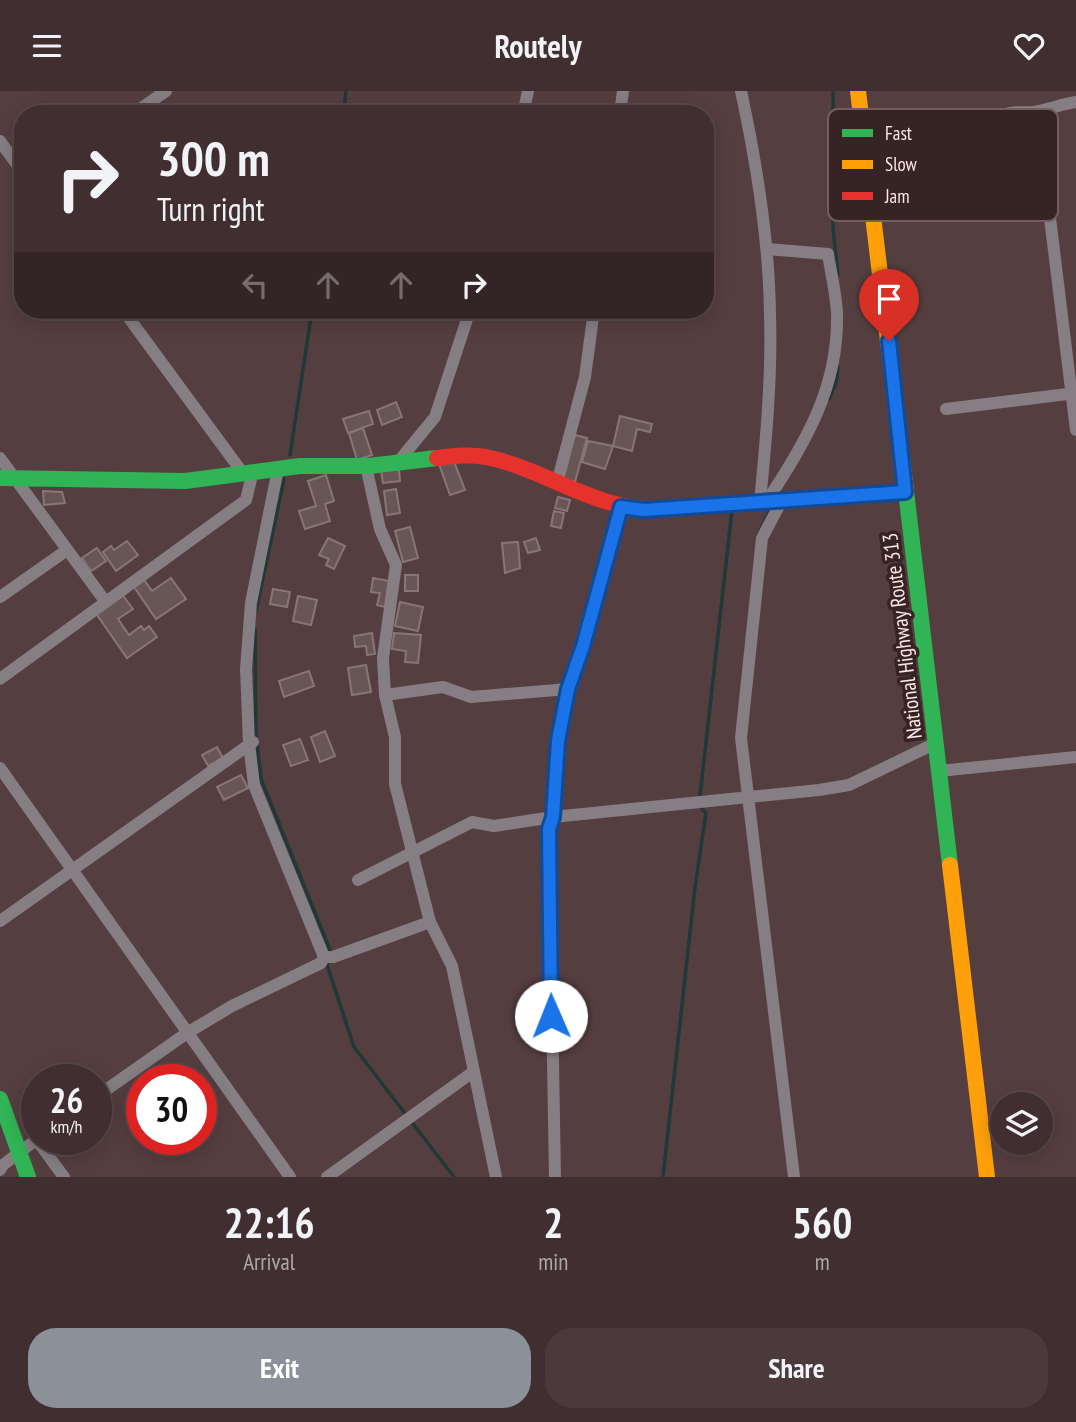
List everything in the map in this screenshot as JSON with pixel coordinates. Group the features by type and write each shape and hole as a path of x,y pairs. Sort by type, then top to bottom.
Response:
{"main road":[{"name":"National Highway Route 313","path":"858,91 860,109"},
{"name":"National Highway Route 313","path":"873,221 987,1177"},
{"path":"7,478 185,481 278,469 369,467 463,455 511,464 621,507 644,510 905,492"},
{"path":"0,1099 28,1177"},
{"path":"0,1122 19,1177"}],"street":[{"path":"147,105 166,91"},
{"path":"741,91 755,160 767,249 770,501 762,538 741,738 745,799 794,1177"},
{"path":"1046,109 1076,102"},
{"path":"0,142 14,161"},
{"path":"1051,221 1074,393 1076,430"},
{"path":"767,249 828,254 837,311 835,354 825,396 801,449 770,501"},
{"path":"0,679 246,500 248,472 130,319"},
{"path":"398,462 435,417 467,319"},
{"path":"557,483 585,377 593,319"},
{"path":"946,408 1074,393"},
{"path":"0,458 7,478 67,550 104,601"},
{"path":"369,467 368,475 380,530 396,565 383,658 385,695 395,737 395,784 430,922 452,966 496,1177"},
{"path":"278,469 248,623 246,669 254,785 328,957"},
{"path":"555,1177 549,829 553,817 558,741 568,689 583,646 621,507"},
{"path":"0,597 67,550"},
{"path":"385,695 443,687 471,697 568,689"},
{"path":"0,921 251,743"},
{"path":"358,880 412,855 457,827 472,822 494,826 553,817 745,799 849,785 936,743"},
{"path":"939,771 1076,757"},
{"path":"0,768 290,1177"},
{"path":"112,1086 187,1033 232,1006 321,963 328,957 430,922"},
{"path":"327,1177 473,1072"},
{"path":"1,1165 21,1151"},
{"path":"48,1155 64,1177"}],"building":[{"path":"396,402 402,417 382,425 377,410"},
{"path":"369,411 373,424 348,433 343,419"},
{"path":"620,416 652,424 650,432 637,429 632,451 613,446"},
{"path":"363,428 372,455 357,460 349,433"},
{"path":"575,435 587,438 575,482 563,479"},
{"path":"588,441 613,446 605,469 582,462"},
{"path":"453,459 465,490 450,495 439,464"},
{"path":"399,469 400,481 383,483 381,471"},
{"path":"326,475 334,501 325,504 330,521 305,529 299,511 316,506 308,481"},
{"path":"396,489 400,513 387,515 384,491"},
{"path":"43,491 62,492 65,503 44,505"},
{"path":"558,497 570,500 567,511 555,508"},
{"path":"554,511 564,513 561,528 551,526"},
{"path":"410,527 418,558 403,562 395,531"},
{"path":"328,538 345,546 334,569 326,565 329,559 319,555"},
{"path":"536,538 540,550 528,553 524,542"},
{"path":"127,541 138,555 116,571 103,552 111,546 114,550"},
{"path":"518,542 520,568 505,573 502,543"},
{"path":"97,548 106,561 91,571 82,558"},
{"path":"405,575 418,575 418,591 405,591"},
{"path":"171,578 186,599 156,619 134,587 144,580 152,591"},
{"path":"373,578 389,581 385,607 377,605 380,593 371,592"},
{"path":"273,589 290,592 287,607 270,604"},
{"path":"121,593 133,609 118,619 129,635 141,626 144,630 149,626 157,637 127,658 95,612"},
{"path":"298,596 317,600 311,625 293,621"},
{"path":"400,602 423,607 418,631 395,626"},
{"path":"372,633 375,654 367,655 366,646 355,647 354,636"},
{"path":"394,633 421,635 418,663 405,662 406,651 392,649"},
{"path":"366,665 371,692 352,695 348,668"},
{"path":"309,671 314,686 284,697 279,681"},
{"path":"325,731 335,756 320,762 311,737"},
{"path":"300,739 308,760 291,766 283,745"},
{"path":"217,747 223,758 208,766 202,755"},
{"path":"241,775 248,788 224,800 217,787"}],"waterway":[{"path":"344,105 346,91"},
{"path":"833,91 833,109"},
{"path":"833,221 838,275"},
{"path":"290,455 311,319"},
{"path":"829,399 836,383 838,367"},
{"path":"256,611 284,479"},
{"path":"758,535 771,508"},
{"path":"700,796 732,510"},
{"path":"255,629 256,733 261,779 330,950 327,965 354,1047 454,1177"},
{"path":"663,1177 695,887 706,813 702,809"}],"traffic: fast":[{"path":"0,478 185,481 300,466 369,466 437,458"},
{"path":"906,491 950,865"},
{"path":"661,509 905,492"},
{"path":"0,1099 28,1177"}],"traffic: slow":[{"path":"858,91 860,109"},
{"path":"874,221 906,491"},
{"path":"950,865 987,1177"}],"traffic: jam":[{"path":"437,458 468,455 486,457 616,504 661,509"}],"route":[{"path":"551,1016 549,829 553,817 558,741 568,689 583,646 621,507 644,510 905,492 889,341"}]}
